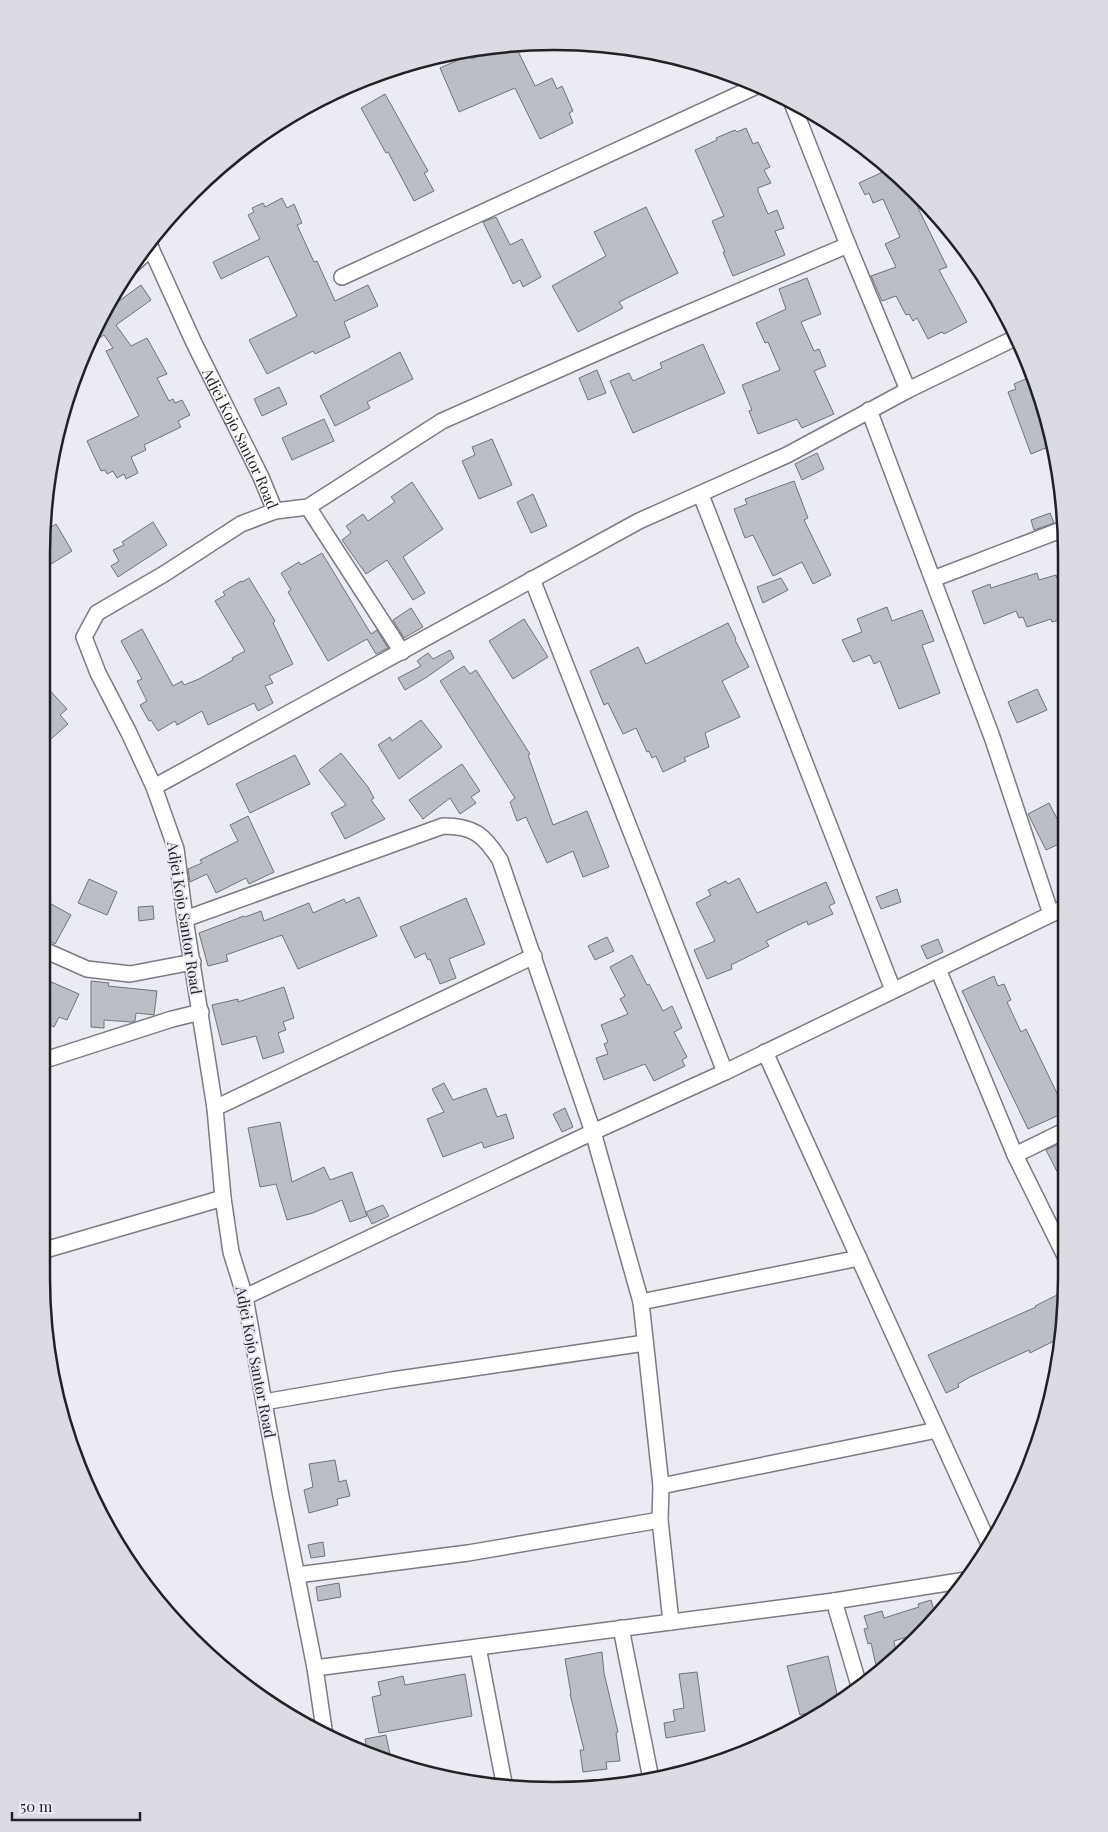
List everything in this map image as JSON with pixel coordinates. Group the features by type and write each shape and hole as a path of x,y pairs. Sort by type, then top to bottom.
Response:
{"street":[{"path":"342,277 750,89"},
{"path":"796,112 908,390"},
{"path":"275,511 308,507 442,421 848,245"},
{"name":"Adjei Kojo Santor Road","path":"152,250 275,511 241,524 164,574 97,613 84,637 98,673 154,787 176,849 185,919 215,1108 223,1198 231,1252 245,1297 315,1668 324,1726"},
{"path":"154,787 639,521 701,495 787,455 869,410 1010,340"},
{"path":"869,410 992,737 1051,914"},
{"path":"701,495 893,990"},
{"path":"308,507 402,652"},
{"path":"932,579 1057,531"},
{"path":"532,579 725,1072"},
{"path":"185,919 444,826 462,826 478,834 489,843 500,860 593,1132 641,1302 660,1486 660,1520 671,1622"},
{"path":"245,1297 593,1132 725,1072 1058,911"},
{"path":"50,953 88,969 130,974 193,962"},
{"path":"215,1108 534,956"},
{"path":"938,969 1015,1155 1058,1242"},
{"path":"50,1058 172,1019 201,1012"},
{"path":"765,1052 986,1536"},
{"path":"1015,1155 1058,1134"},
{"path":"50,1249 223,1198"},
{"path":"641,1302 859,1258"},
{"path":"264,1402 402,1379 645,1343"},
{"path":"660,1486 937,1430"},
{"path":"296,1575 468,1553 660,1520"},
{"path":"315,1668 834,1601 956,1582"},
{"path":"834,1601 857,1680"},
{"path":"621,1628 650,1772"},
{"path":"478,1647 503,1779"}],"building":[{"path":"518,51 535,86 552,78 557,89 562,86 573,111 569,113 573,123 540,139 515,88 459,112 440,68 460,59 471,57 472,59 488,54"},
{"path":"385,94 428,171 424,173 434,191 414,201 388,152 386,153 361,108"},
{"path":"746,128 753,144 758,142 770,167 764,170 771,183 758,188 758,191 768,214 777,210 784,228 775,231 785,255 733,276 712,221 724,216 695,150 717,140 716,138 735,130 737,132"},
{"path":"883,172 919,207 947,267 939,270 967,322 944,334 942,332 928,339 917,318 913,321 909,314 906,315 896,296 882,301 871,276 896,267 885,244 900,237 883,199 873,203 869,193 865,195 859,183"},
{"path":"282,198 287,208 294,204 302,223 297,225 314,262 317,261 335,301 368,285 378,306 344,322 350,337 315,354 313,351 267,374 249,340 297,316 268,256 221,279 213,262 260,239 248,215 254,212 252,208 263,203 265,207"},
{"path":"646,207 678,273 619,302 623,308 578,332 552,286 606,256 594,232"},
{"path":"496,217 510,245 522,239 541,277 523,287 520,280 513,284 483,222"},
{"path":"807,278 821,314 801,322 814,351 819,349 826,366 814,371 834,414 802,428 797,419 758,434 749,411 752,410 742,385 780,370 768,342 765,343 756,323 786,309 779,289"},
{"path":"141,285 151,300 116,325 131,346 147,338 167,374 157,378 169,401 173,399 175,403 182,400 190,415 178,421 181,427 144,445 146,450 131,457 138,473 126,479 124,474 117,478 113,471 107,474 105,470 101,471 87,441 139,416 106,351 113,348 104,335 98,339 118,302"},
{"path":"703,344 725,393 633,433 610,381 629,373 633,381 662,368 660,363"},
{"path":"400,352 413,379 367,402 370,408 335,426 320,396"},
{"path":"597,370 606,393 588,400 579,378"},
{"path":"1026,379 1041,424 1046,448 1031,454 1008,392 1016,389 1014,384"},
{"path":"279,387 287,404 262,416 254,399"},
{"path":"324,419 334,441 292,460 282,438"},
{"path":"492,439 512,485 479,499 462,461 475,455 472,447"},
{"path":"817,453 824,469 802,480 795,464"},
{"path":"794,481 808,518 804,520 831,575 813,584 802,562 773,576 753,535 745,538 734,509 747,504 745,499"},
{"path":"412,482 443,529 403,557 425,593 413,600 387,560 366,574 342,540 351,533 346,526 363,514 368,521 395,502 391,497"},
{"path":"533,494 547,526 531,533 517,502"},
{"path":"1050,513 1054,523 1034,530 1031,520"},
{"path":"153,522 167,545 118,577 111,566 119,561 113,550 124,545 122,542"},
{"path":"56,524 72,551 50,565 50,554 51,527"},
{"path":"322,553 371,634 377,630 388,648 376,654 367,639 328,661 288,592 291,590 281,573 299,562 301,565"},
{"path":"1037,573 1039,580 1056,575 1058,581 1058,620 1052,622 1051,619 1027,627 1023,617 1019,618 1016,611 984,624 972,591 990,584 991,588"},
{"path":"249,578 275,621 273,623 293,664 269,676 273,683 265,686 273,703 258,711 254,703 208,725 202,711 177,725 175,721 158,731 151,720 149,721 140,705 147,701 137,681 142,679 121,641 142,629 173,686 182,681 184,685 199,679 245,651 215,601 225,595 223,592"},
{"path":"781,578 788,590 763,603 757,587"},
{"path":"887,607 892,621 922,610 934,641 922,645 940,693 899,709 880,661 874,664 870,655 853,662 842,640 862,632 857,619"},
{"path":"411,608 423,627 404,638 393,620"},
{"path":"524,619 548,657 513,679 489,641"},
{"path":"728,623 749,667 722,681 740,717 705,733 709,747 684,758 686,761 663,772 656,756 652,758 649,751 647,752 636,728 623,734 608,703 604,705 590,671 638,647 646,664"},
{"path":"450,650 454,658 405,690 398,678 421,666 417,661 428,653 433,659"},
{"path":"464,666 470,674 476,670 530,754 528,755 553,825 587,811 609,867 583,877 573,851 547,863 526,817 517,821 510,802 515,798 440,681"},
{"path":"1037,689 1047,710 1017,723 1008,702"},
{"path":"50,691 67,709 60,715 68,724 50,740"},
{"path":"421,720 442,747 399,779 378,745 390,737 392,741"},
{"path":"341,753 368,787 374,798 371,800 385,819 345,839 331,813 346,805 319,770"},
{"path":"295,755 310,784 250,813 236,784"},
{"path":"462,764 480,791 471,797 476,803 460,814 450,798 423,819 409,800"},
{"path":"1049,803 1058,820 1058,844 1046,850 1028,814"},
{"path":"248,816 274,872 249,884 246,878 216,893 207,874 190,882 188,869 202,863 200,860 238,841 230,825"},
{"path":"739,878 757,913 826,882 835,903 829,906 833,914 808,925 807,921 766,941 769,946 731,965 732,969 707,979 694,950 715,941 696,903 711,895 708,890 726,881 728,884"},
{"path":"89,879 117,892 107,915 78,903"},
{"path":"897,889 901,902 881,909 876,897"},
{"path":"359,897 377,936 298,969 282,935 226,955 228,961 208,966 199,933 261,911 264,921 309,903 313,913 344,899 346,903"},
{"path":"466,898 485,944 449,959 456,978 440,984 430,959 428,960 425,953 415,958 400,927"},
{"path":"50,903 71,915 55,944 50,941"},
{"path":"153,906 154,919 139,921 138,907"},
{"path":"607,937 614,951 595,960 588,946"},
{"path":"938,939 943,952 927,959 921,946"},
{"path":"632,955 663,1011 672,1006 682,1028 674,1032 687,1057 682,1060 685,1066 654,1081 645,1064 604,1080 596,1058 608,1054 604,1044 608,1042 601,1025 628,1014 620,999 625,996 610,967"},
{"path":"994,976 998,986 1004,984 1011,1000 1007,1002 1021,1032 1026,1029 1058,1095 1058,1116 1028,1129 962,991"},
{"path":"50,981 79,994 67,1020 59,1017 54,1027 50,1025"},
{"path":"91,981 109,983 108,986 157,991 154,1015 136,1013 135,1021 104,1020 104,1028 91,1027"},
{"path":"284,987 294,1018 283,1022 286,1030 278,1033 284,1052 263,1059 256,1036 222,1045 212,1005 238,999 238,1002"},
{"path":"444,1083 453,1100 486,1088 497,1117 506,1114 514,1138 484,1148 482,1142 443,1157 427,1119 444,1112 432,1089"},
{"path":"565,1108 573,1127 562,1132 553,1114"},
{"path":"280,1122 292,1182 324,1167 330,1180 352,1172 367,1216 350,1222 342,1200 313,1213 287,1220 276,1184 260,1187 248,1128"},
{"path":"1058,1145 1058,1173 1046,1150"},
{"path":"383,1205 389,1216 372,1224 366,1212"},
{"path":"1057,1295 1054,1341 1030,1353 1029,1350 970,1377 958,1384 959,1387 946,1393 928,1355"},
{"path":"335,1460 339,1482 346,1480 350,1496 337,1499 338,1505 309,1513 304,1490 313,1487 309,1464"},
{"path":"323,1542 325,1556 311,1558 308,1545"},
{"path":"339,1583 341,1597 318,1601 316,1587"},
{"path":"931,1600 934,1609 907,1637 894,1641 895,1648 876,1665 871,1643 868,1644 864,1629 868,1628 864,1616 882,1611 884,1618 919,1607 918,1604"},
{"path":"602,1652 604,1673 618,1732 616,1733 620,1761 606,1762 607,1769 583,1772 580,1750 584,1750 570,1694 565,1659"},
{"path":"828,1656 837,1695 807,1713 800,1715 787,1666"},
{"path":"697,1672 705,1731 666,1738 664,1723 675,1721 673,1710 684,1708 679,1674"},
{"path":"465,1674 472,1716 379,1733 372,1697 381,1695 378,1682 403,1676 405,1685"},
{"path":"386,1735 390,1754 366,1746 365,1739"}]}
